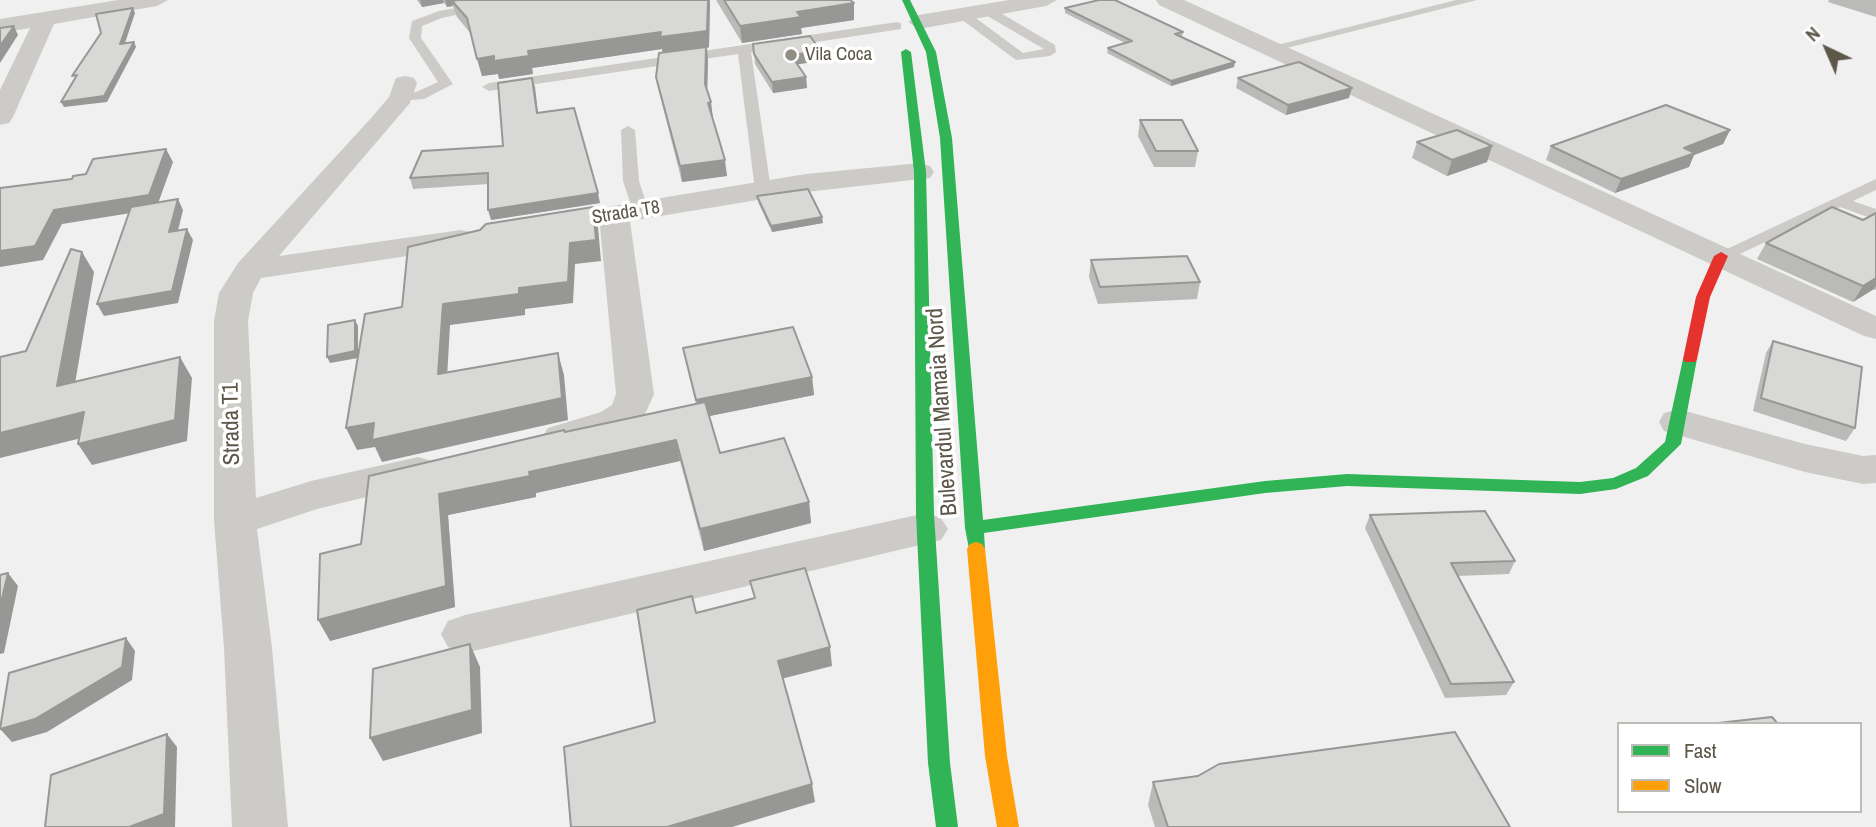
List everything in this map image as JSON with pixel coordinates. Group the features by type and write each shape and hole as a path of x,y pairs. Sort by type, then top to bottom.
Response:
{"main road":[{"name":"Bulevardul Mamaia Nord","path":"906,0 932,52 946,138 974,528 996,756 1008,827"},
{"name":"Bulevardul Mamaia Nord","path":"886,7 904,43 912,83 920,172 926,528 939,763 947,827"},
{"path":"974,528 1265,487 1347,480 1580,488 1616,483 1642,472 1673,444 1703,298 1721,256"}],"street":[{"path":"0,26 158,0"},
{"path":"1167,0 1876,329"},
{"path":"919,22 988,12 1036,1"},
{"path":"0,117 44,19"},
{"name":"Strada T1","path":"260,827 248,648 235,520 231,321 236,293 248,270 403,90"},
{"name":"Strada T8","path":"248,270 763,190 920,172"},
{"path":"529,445 597,429 628,412 635,394 627,213"},
{"path":"1678,422 1805,458 1863,470 1876,469"},
{"path":"235,520 311,496 447,464"},
{"path":"465,634 926,528"}],"lane":[{"path":"403,90 419,96 446,84 415,37 416,24 439,15 518,0"},
{"path":"1271,48 1471,0"},
{"path":"965,16 1020,57 1050,52 1051,48 988,12"},
{"path":"489,87 897,26"},
{"path":"744,49 763,190"},
{"path":"627,213 631,181 628,130"},
{"path":"1721,256 1876,184"},
{"path":"1840,201 1876,215"}],"building":[{"path":"708,0 707,31 660,37 661,32 528,51 529,56 494,61 494,56 477,59 467,18 452,1"},
{"path":"724,0 850,0 854,3 797,12 801,17 740,26"},
{"path":"1099,0 1115,0 1183,32 1175,34 1235,62 1171,81 1108,48 1132,41 1065,8"},
{"path":"133,8 120,44 134,42 104,96 61,102 77,75 72,76 101,33 96,14"},
{"path":"14,26 0,46 0,28"},
{"path":"810,36 821,51 791,55 806,77 772,82 754,54 753,44"},
{"path":"706,47 705,84 711,102 708,103 725,160 680,166 656,77 659,53"},
{"path":"1299,62 1352,88 1288,105 1238,78"},
{"path":"532,78 537,113 574,108 598,193 488,210 488,173 410,178 422,151 503,146 498,83"},
{"path":"1666,105 1730,130 1684,148 1695,153 1621,179 1551,146"},
{"path":"1140,120 1182,120 1198,151 1156,151"},
{"path":"1457,130 1492,146 1452,160 1417,142"},
{"path":"166,149 149,195 54,210 35,246 0,251 0,188 72,179 73,176 86,174 93,159"},
{"path":"808,189 822,217 771,226 757,196"},
{"path":"178,199 169,232 187,229 172,291 97,304 131,207"},
{"path":"593,207 596,240 570,243 568,282 519,288 519,294 443,304 438,374 558,353 562,398 372,440 374,423 346,428 365,314 402,307 408,247 480,230 486,224"},
{"path":"1832,207 1863,220 1876,213 1876,278 1863,286 1766,243"},
{"path":"71,249 82,252 57,386 180,357 175,420 78,444 84,412 0,433 0,357 26,351"},
{"path":"1187,256 1200,282 1100,287 1091,260"},
{"path":"355,320 355,351 327,357 328,325"},
{"path":"793,327 812,377 696,400 683,348"},
{"path":"1773,341 1862,367 1855,428 1761,398"},
{"path":"705,402 720,453 784,438 809,502 700,529 676,440 529,472 530,476 439,494 446,586 318,620 320,554 361,544 369,476 564,430 565,432"},
{"path":"1485,511 1515,561 1451,563 1514,682 1451,684 1370,515"},
{"path":"805,568 830,647 778,661 812,784 667,827 571,827 564,747 655,722 637,610 692,596 696,613 755,598 750,581"},
{"path":"8,573 0,607 0,575"},
{"path":"126,638 122,667 35,719 0,729 9,673"},
{"path":"470,644 472,710 370,738 373,669"},
{"path":"1772,717 1776,722 1727,722"},
{"path":"1455,732 1510,827 1168,827 1153,782 1198,776 1219,764"},
{"path":"167,734 164,814 129,827 45,827 51,775"}],"traffic: fast":[{"path":"906,0 931,52 946,138 976,549"},
{"path":"906,52 920,172 925,514 939,763 947,827"},
{"path":"974,528 1265,487 1347,480 1580,488 1616,483 1642,472 1673,444 1690,359"}],"traffic: slow":[{"path":"976,549 996,756 1008,827"}],"traffic: jam":[{"path":"1690,359 1703,297 1721,256"}],"place":[{"name":"Vila Coca","path":"791,55"}]}
